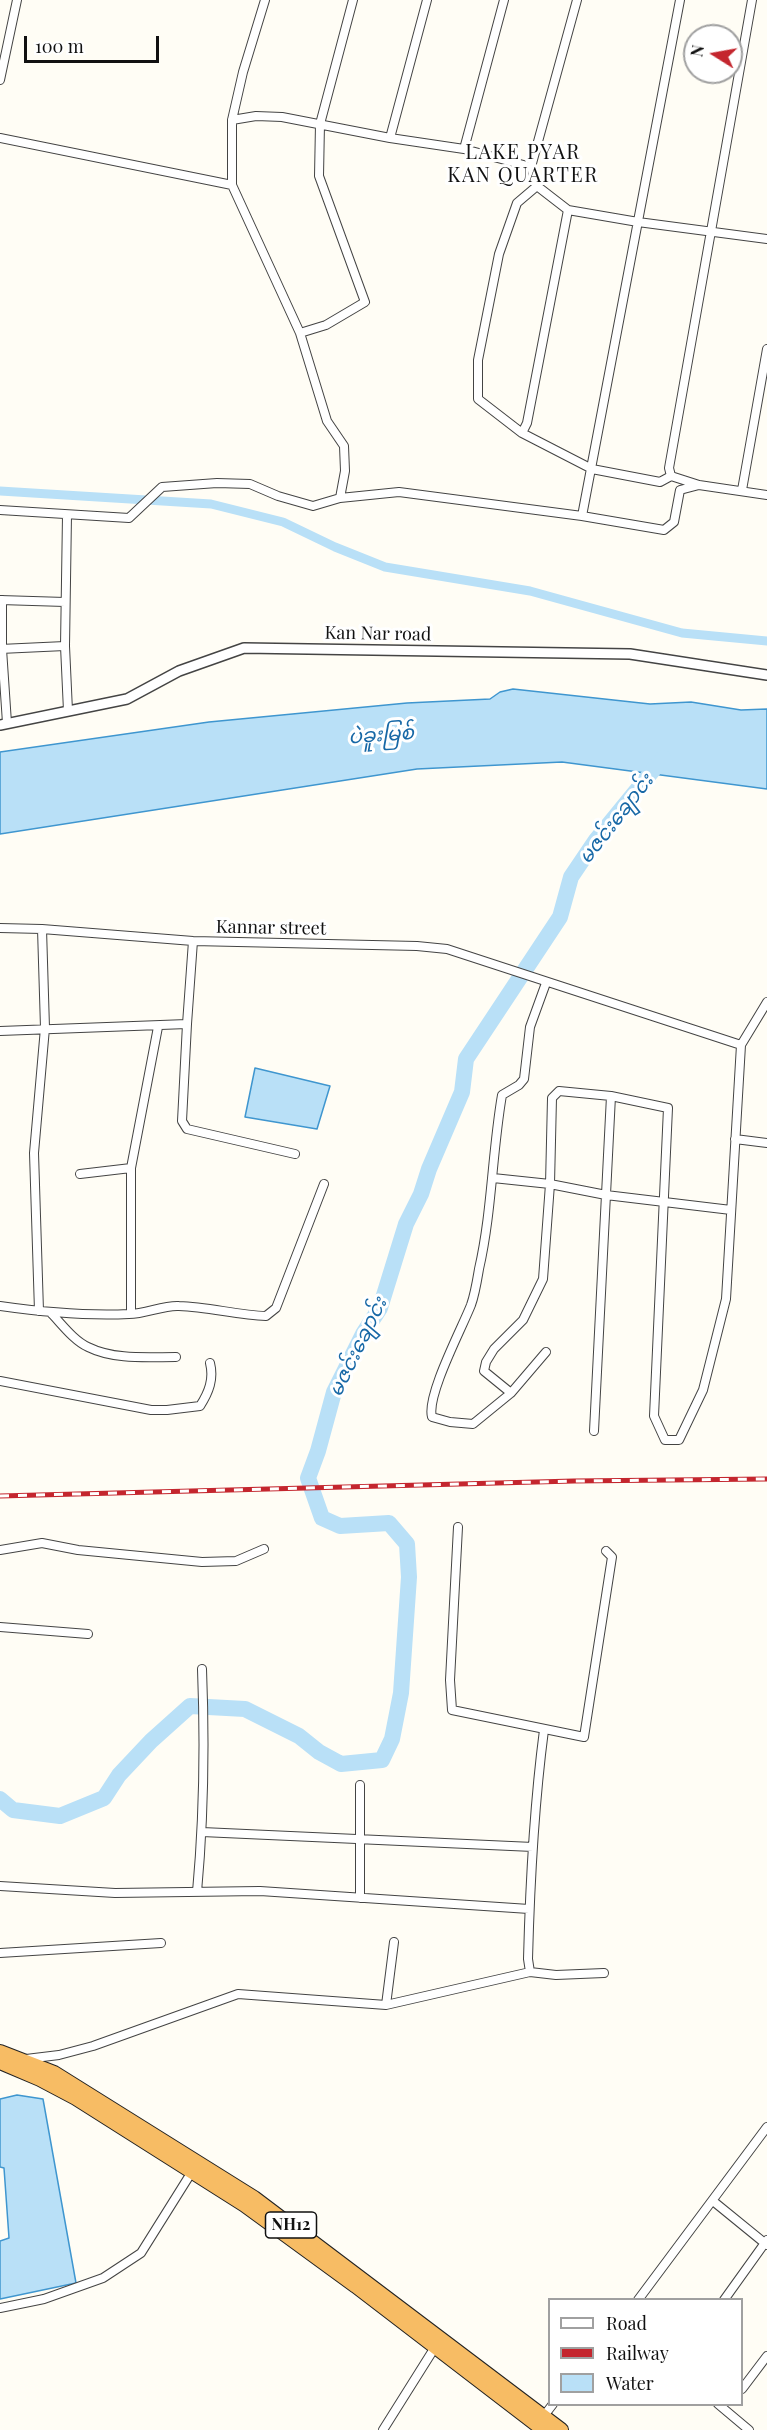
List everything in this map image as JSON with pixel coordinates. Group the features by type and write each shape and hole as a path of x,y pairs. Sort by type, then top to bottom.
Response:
{"highway":[{"name":"NH12","path":"0,2052 54,2073 79,2087 195,2168"},
{"name":"NH12","path":"0,2062 76,2098 195,2168 254,2198 438,2343 544,2423 561,2430"}],"street":[{"path":"0,80 17,0"},
{"path":"265,0 243,72 232,120 232,185 300,333 327,421 344,446 345,471 340,498"},
{"path":"300,333 326,325 365,302 320,176 320,124 353,0"},
{"path":"390,138 427,0"},
{"path":"464,149 504,0"},
{"path":"578,0 531,167 537,186 568,210 767,239"},
{"path":"582,516 680,0"},
{"path":"670,476 669,468 752,0"},
{"path":"232,120 256,116 282,117 390,138 464,149 531,167"},
{"path":"0,138 232,185"},
{"path":"537,186 517,203 499,254 478,360 478,399 522,433 592,469 660,482 670,476 699,485 767,495"},
{"path":"522,433 526,423 568,210"},
{"path":"742,490 767,349"},
{"path":"0,510 129,518 162,487 217,483 250,484 278,496 313,506 340,498 399,492 582,516 664,530 674,522 680,490 699,485"},
{"path":"67,515 65,646 68,711"},
{"path":"4,724 1,600 65,602"},
{"path":"1,649 65,646"},
{"name":"Kan Nar road","path":"4,724 127,699 179,672 244,648 630,654 767,675"},
{"name":"Kannar street","path":"0,928 42,928 193,941 417,946 447,949 741,1045"},
{"path":"39,1311 34,1153 45,1028 42,928"},
{"path":"193,941 182,1121 187,1130 295,1154"},
{"path":"542,981 530,1027 524,1079 519,1085 502,1095 483,1254 472,1302 442,1372 430,1410 432,1417 450,1422 473,1424 512,1393 546,1352"},
{"path":"512,1393 484,1371 486,1362 494,1349 522,1320 543,1279 550,1184 552,1098 559,1091 611,1096 668,1108 662,1200 654,1416 665,1440 679,1440 703,1390 726,1299 741,1045 767,1002"},
{"path":"0,1031 45,1028 158,1027 187,1024"},
{"path":"131,1314 131,1168 158,1027"},
{"path":"594,1431 611,1096"},
{"path":"735,1139 767,1143"},
{"path":"80,1174 131,1168"},
{"path":"493,1178 731,1210"},
{"path":"0,1306 50,1312 131,1314 176,1305 225,1310 247,1316 266,1316 276,1308 324,1184"},
{"path":"50,1312 87,1347 111,1354 134,1357 176,1357"},
{"path":"0,1381 101,1401 167,1410 201,1406 209,1391 212,1372 210,1363"},
{"path":"458,1527 450,1680 452,1710 584,1737 612,1557 606,1551"},
{"path":"0,1550 42,1543 78,1550 202,1562 236,1561 264,1549"},
{"path":"0,1627 88,1634"},
{"path":"197,1892 205,1748 202,1669"},
{"path":"530,1972 529,1910 536,1786 544,1730"},
{"path":"360,1785 360,1898"},
{"path":"202,1832 533,1847"},
{"path":"0,1886 115,1893 260,1891 529,1910"},
{"path":"386,2005 394,1942"},
{"path":"0,1953 161,1943"},
{"path":"22,2059 59,2055 93,2046 238,1994 386,2005 530,1972 556,1975 604,1973"},
{"path":"640,2298 767,2127"},
{"path":"0,2308 44,2299 103,2278 141,2253 195,2168"},
{"path":"713,2201 766,2243 725,2298"},
{"path":"382,2430 438,2343"},
{"path":"743,2386 767,2356"},
{"path":"544,2423 553,2406"},
{"path":"727,2408 749,2430"}],"water":[{"name":"ပဲခူးမြစ်","path":"513,689 650,704 691,702 741,710 767,709 767,789 562,762 417,769 0,834 0,752 209,722 407,703 490,699 500,692"},
{"path":"255,1068 330,1086 317,1129 245,1117"},
{"path":"17,2095 43,2099 76,2283 0,2299 0,2241 9,2238 4,2168 0,2167 0,2099"}],"waterway":[{"path":"0,491 211,504 283,522 335,547 385,567 530,591 682,633 767,641"},
{"name":"မဇင်းချောင်း","path":"0,1799 13,1810 60,1816 104,1798 119,1775 151,1741 190,1706 245,1709 299,1736 319,1752 341,1764 382,1760 392,1739 401,1693 409,1577 407,1544 389,1523 340,1526 322,1518 308,1478 334,1392 363,1334 380,1308 406,1224 421,1194 429,1169 462,1092 466,1059 560,917 571,877 596,840 663,758"}],"railway":[{"path":"0,1496 574,1481 767,1479"}],"district":[{"name":"LAKE PYAR KAN QUARTER","path":"523,164"}]}
